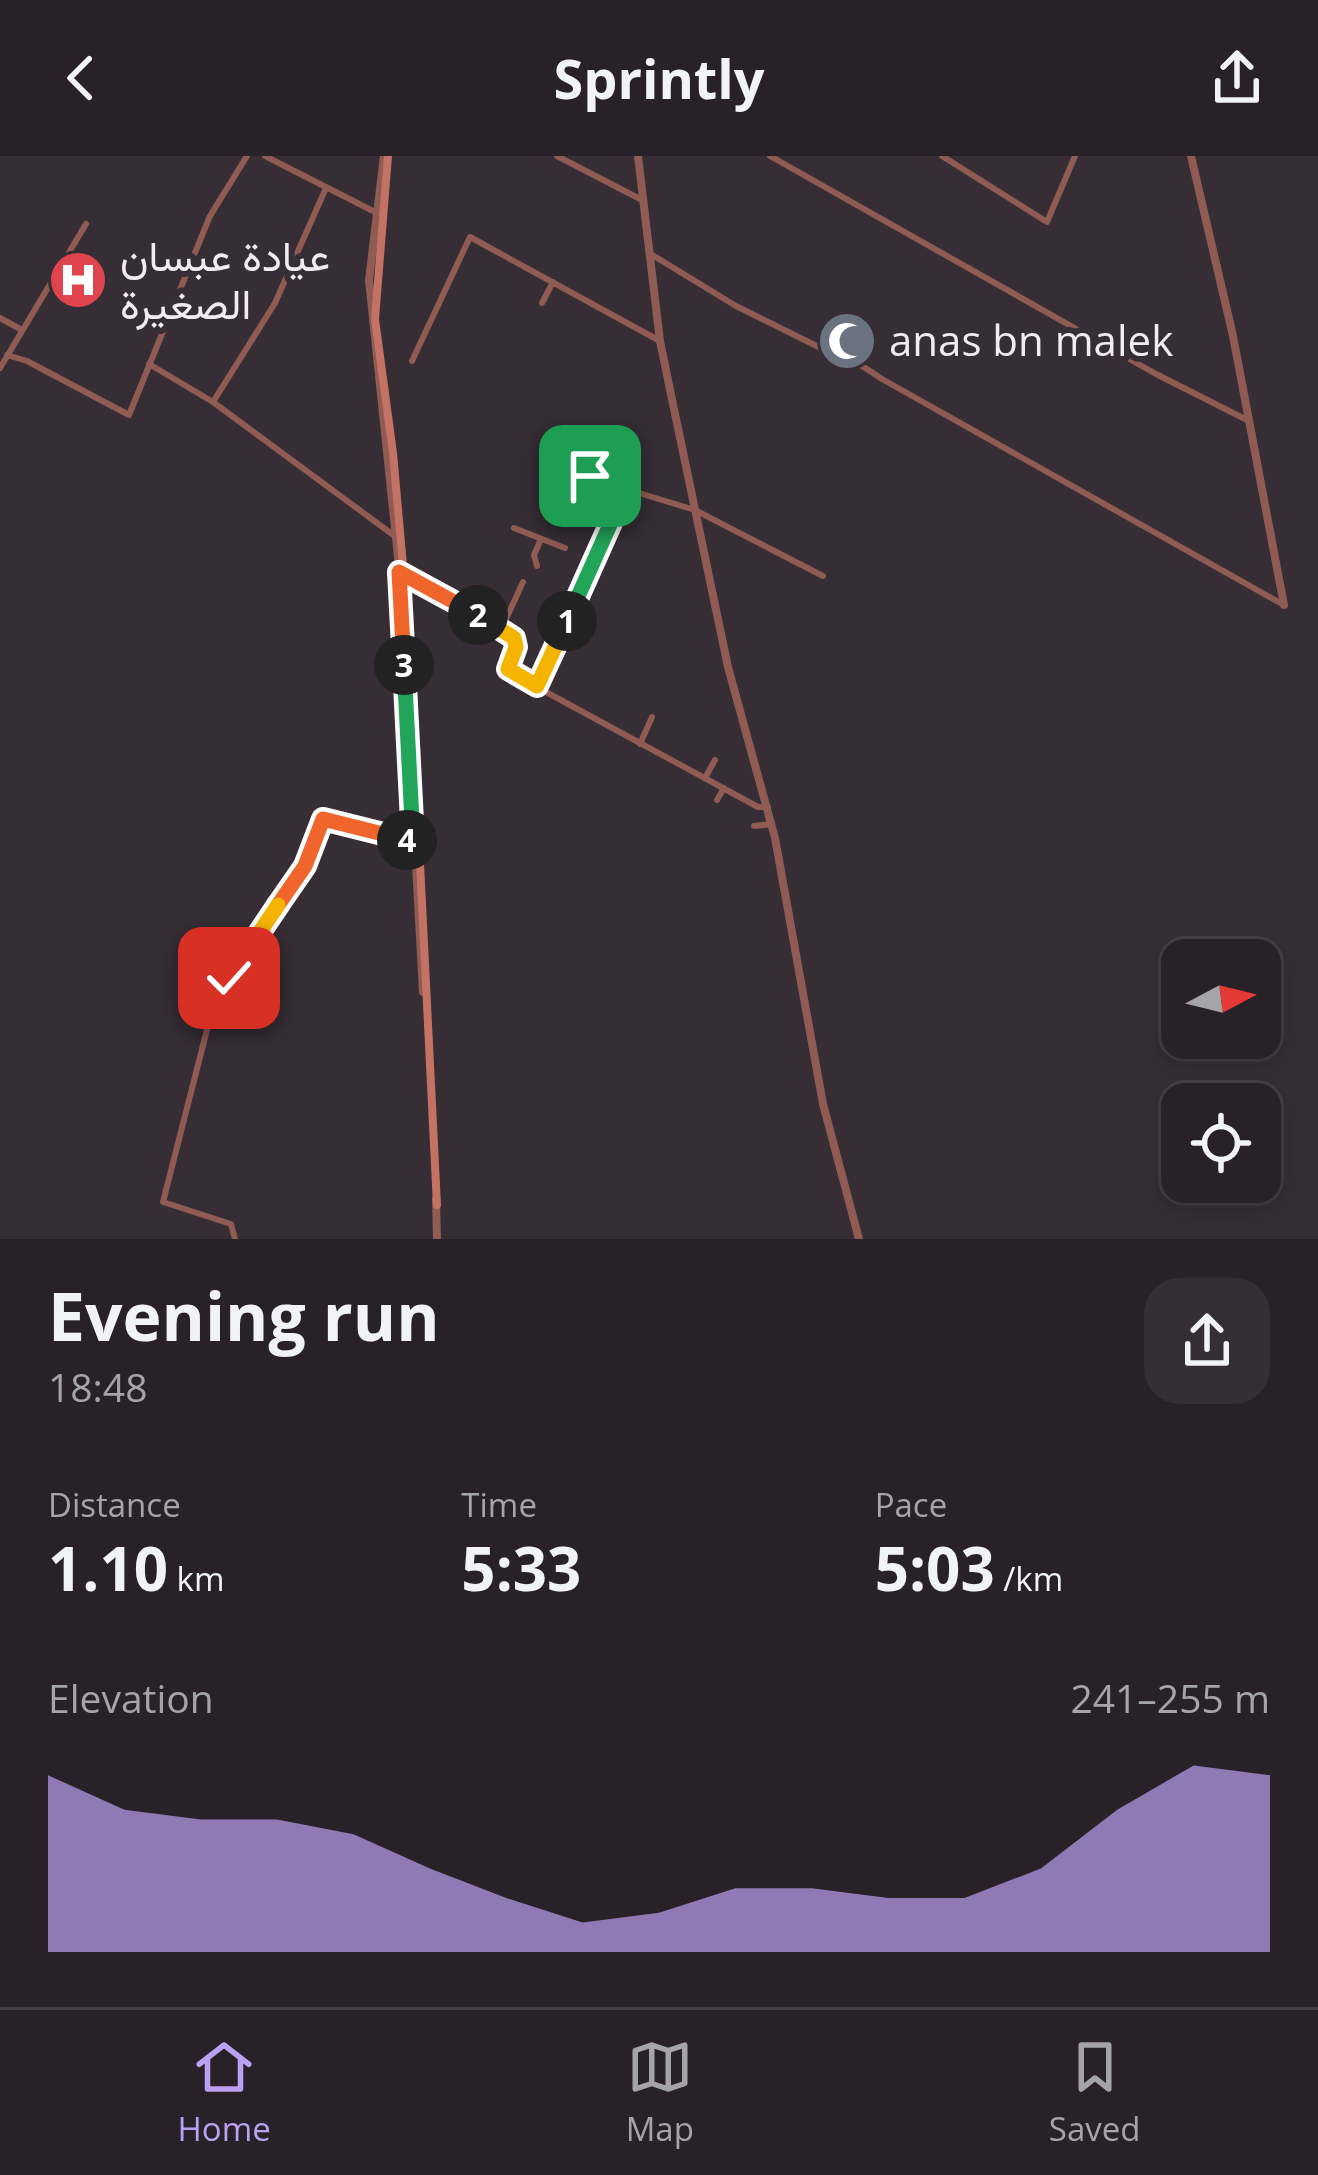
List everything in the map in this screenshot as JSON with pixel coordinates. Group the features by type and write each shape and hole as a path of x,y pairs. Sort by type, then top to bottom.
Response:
{"main road":[{"path":"386,156 375,319 393,453 437,1205"}],"street":[{"path":"8,356 27,361 129,415 210,216 247,156"},
{"path":"266,156 377,213"},
{"path":"386,156 369,280 401,573 437,1239"},
{"path":"557,156 642,200"},
{"path":"638,156 660,341 728,667 772,824 821,1094 859,1239"},
{"path":"770,156 1138,365 1249,421"},
{"path":"788,167 794,156"},
{"path":"942,156 1047,222 1075,156"},
{"path":"1191,156 1284,604"},
{"path":"213,402 275,303 326,188"},
{"path":"0,368 86,224"},
{"path":"412,361 470,237 660,341"},
{"path":"649,253 736,306 845,360 847,356 1284,604"},
{"path":"542,303 553,282"},
{"path":"0,318 22,330"},
{"path":"149,364 213,402 396,537"},
{"path":"587,450 594,481 695,510 823,576"},
{"path":"537,686 626,489"},
{"path":"514,528 566,548"},
{"path":"537,566 534,555 541,539"},
{"path":"401,573 516,642 509,671 758,807 768,807"},
{"path":"501,630 523,583"},
{"path":"640,744 652,717"},
{"path":"705,778 715,760"},
{"path":"717,800 724,788"},
{"path":"235,1239 231,1224 163,1202 211,1014 236,967 305,866 323,819 413,841"},
{"path":"754,826 772,824"}],"place":[{"name":"عيادة عبسان الصغيرة","path":"78,280"},
{"name":"anas bn malek","path":"847,341"}],"route":[{"path":"229,978 305,866 323,819 413,841 399,572 514,638 516,647 508,669 537,686 626,489 590,476"}]}
